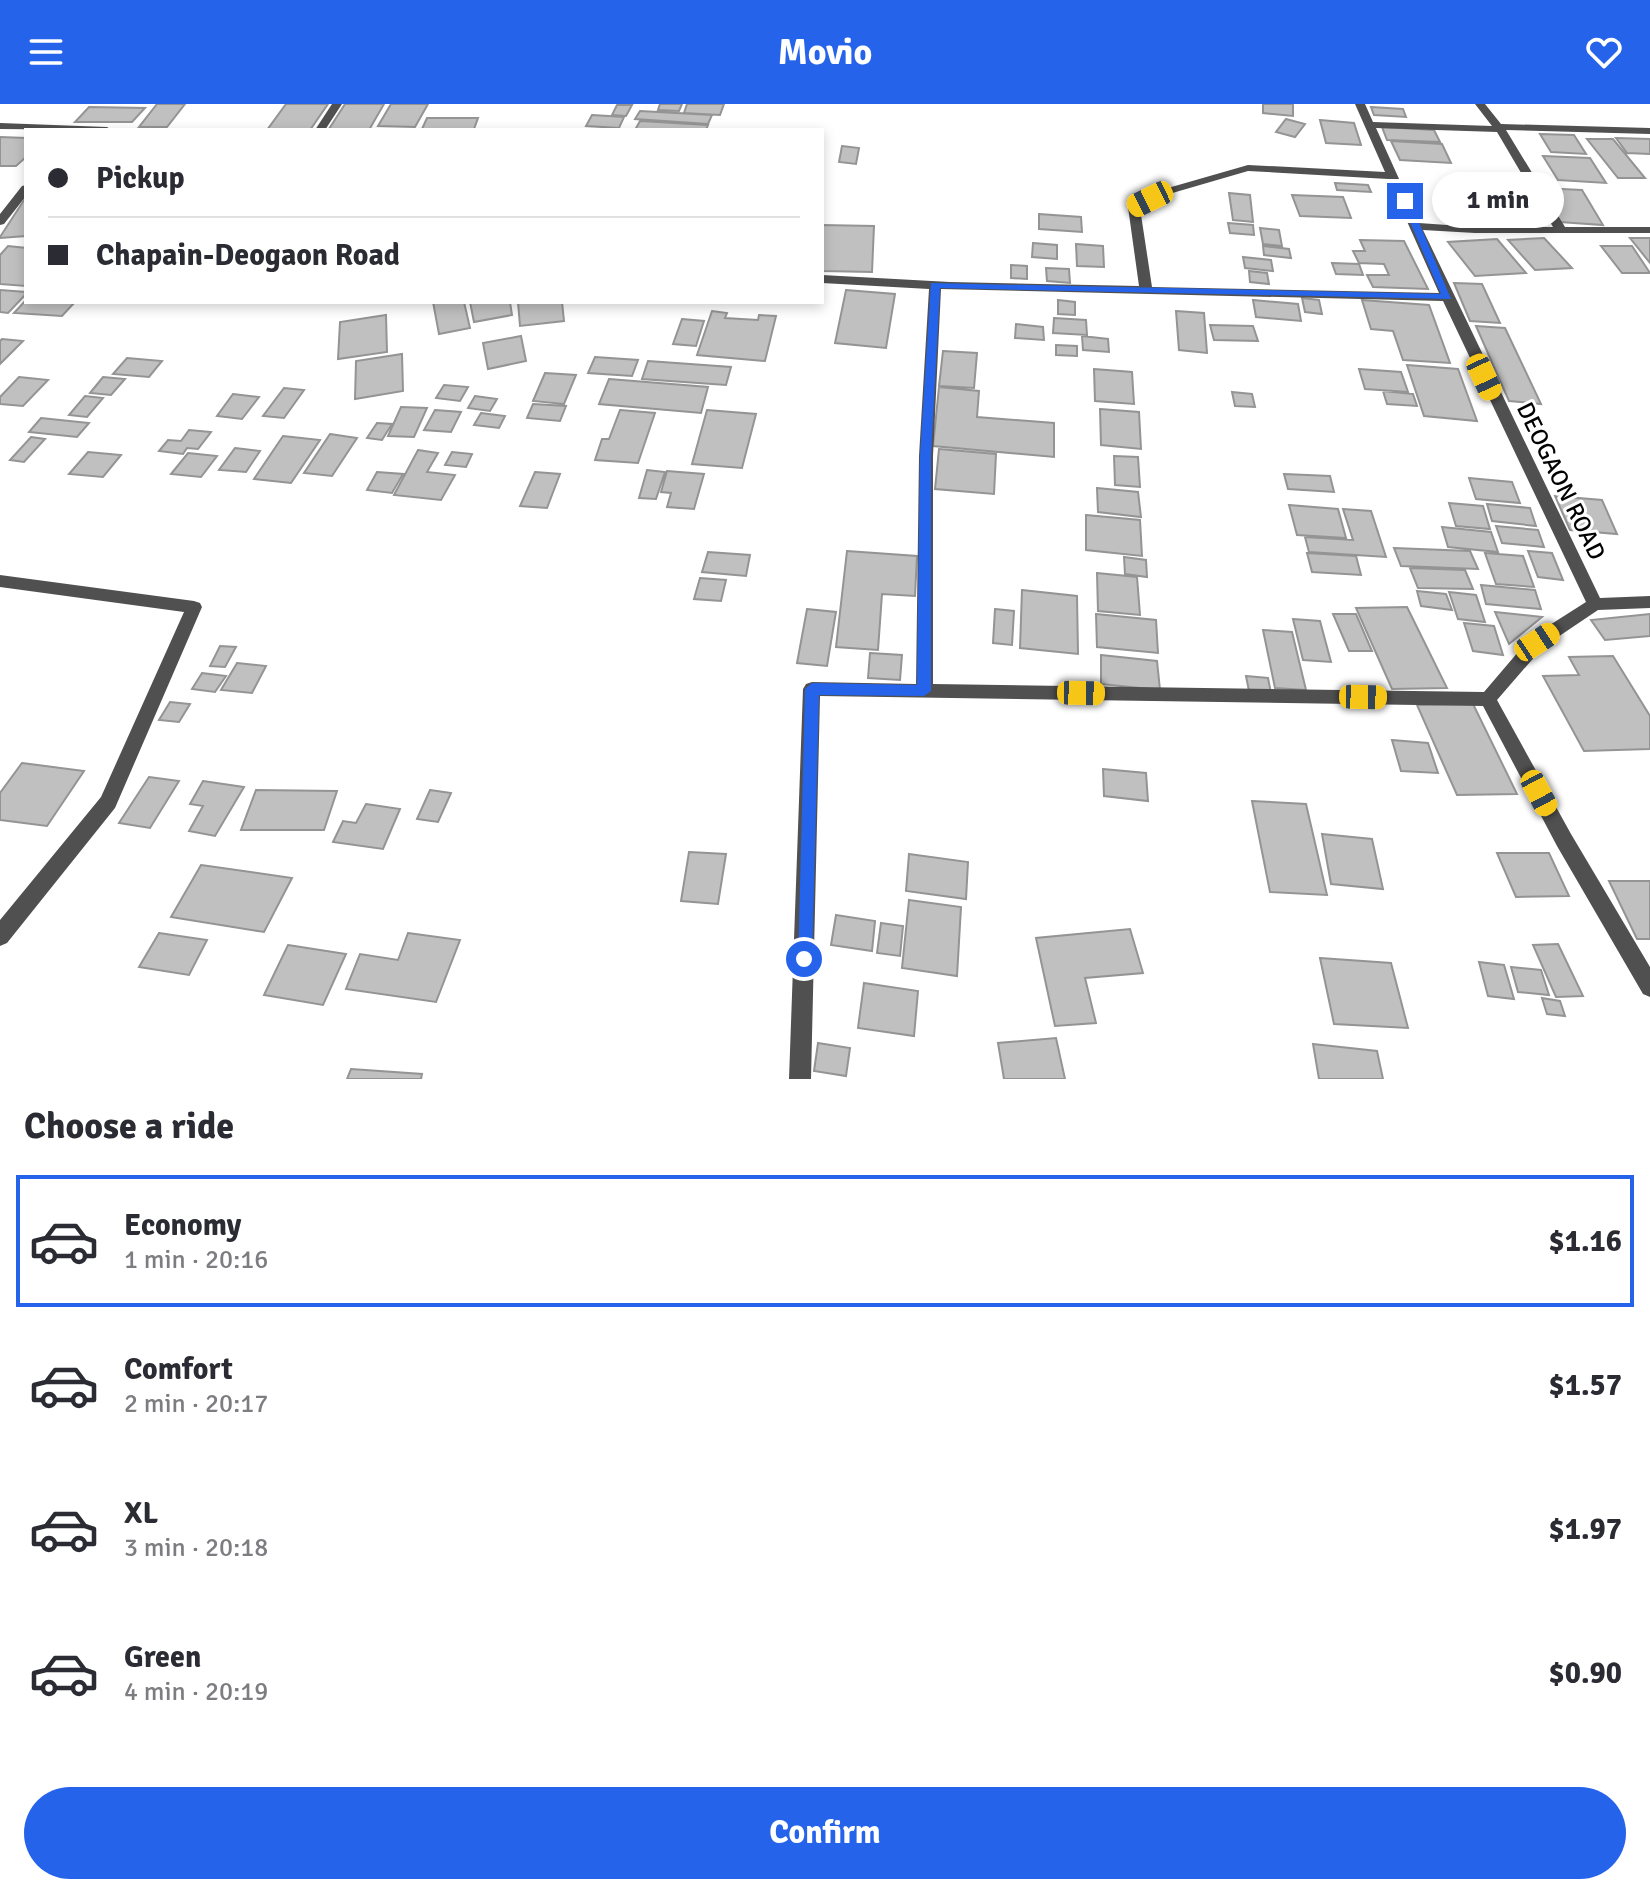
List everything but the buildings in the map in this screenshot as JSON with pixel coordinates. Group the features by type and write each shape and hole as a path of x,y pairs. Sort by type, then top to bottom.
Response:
{"street":[{"path":"321,128 337,104"},
{"name":"DEOGAON ROAD","path":"1360,104 1447,297 1595,604"},
{"path":"1480,104 1499,128 1561,230"},
{"path":"1371,125 1650,131"},
{"path":"0,126 36,128"},
{"path":"1146,290 1134,207 1165,192 1248,168 1394,176"},
{"path":"0,222 24,191"},
{"path":"1416,226 1650,230"},
{"path":"824,279 935,285 1447,297"},
{"path":"924,691 926,456 935,285"},
{"path":"0,581 194,607 108,802 0,936"},
{"path":"1488,699 1537,642 1595,604 1650,602"},
{"path":"800,1079 812,689 1488,699"},
{"path":"1488,699 1564,840 1650,987"}],"route":[{"path":"804,959 812,689 924,691 926,456 935,285 1447,297 1405,201"}]}
